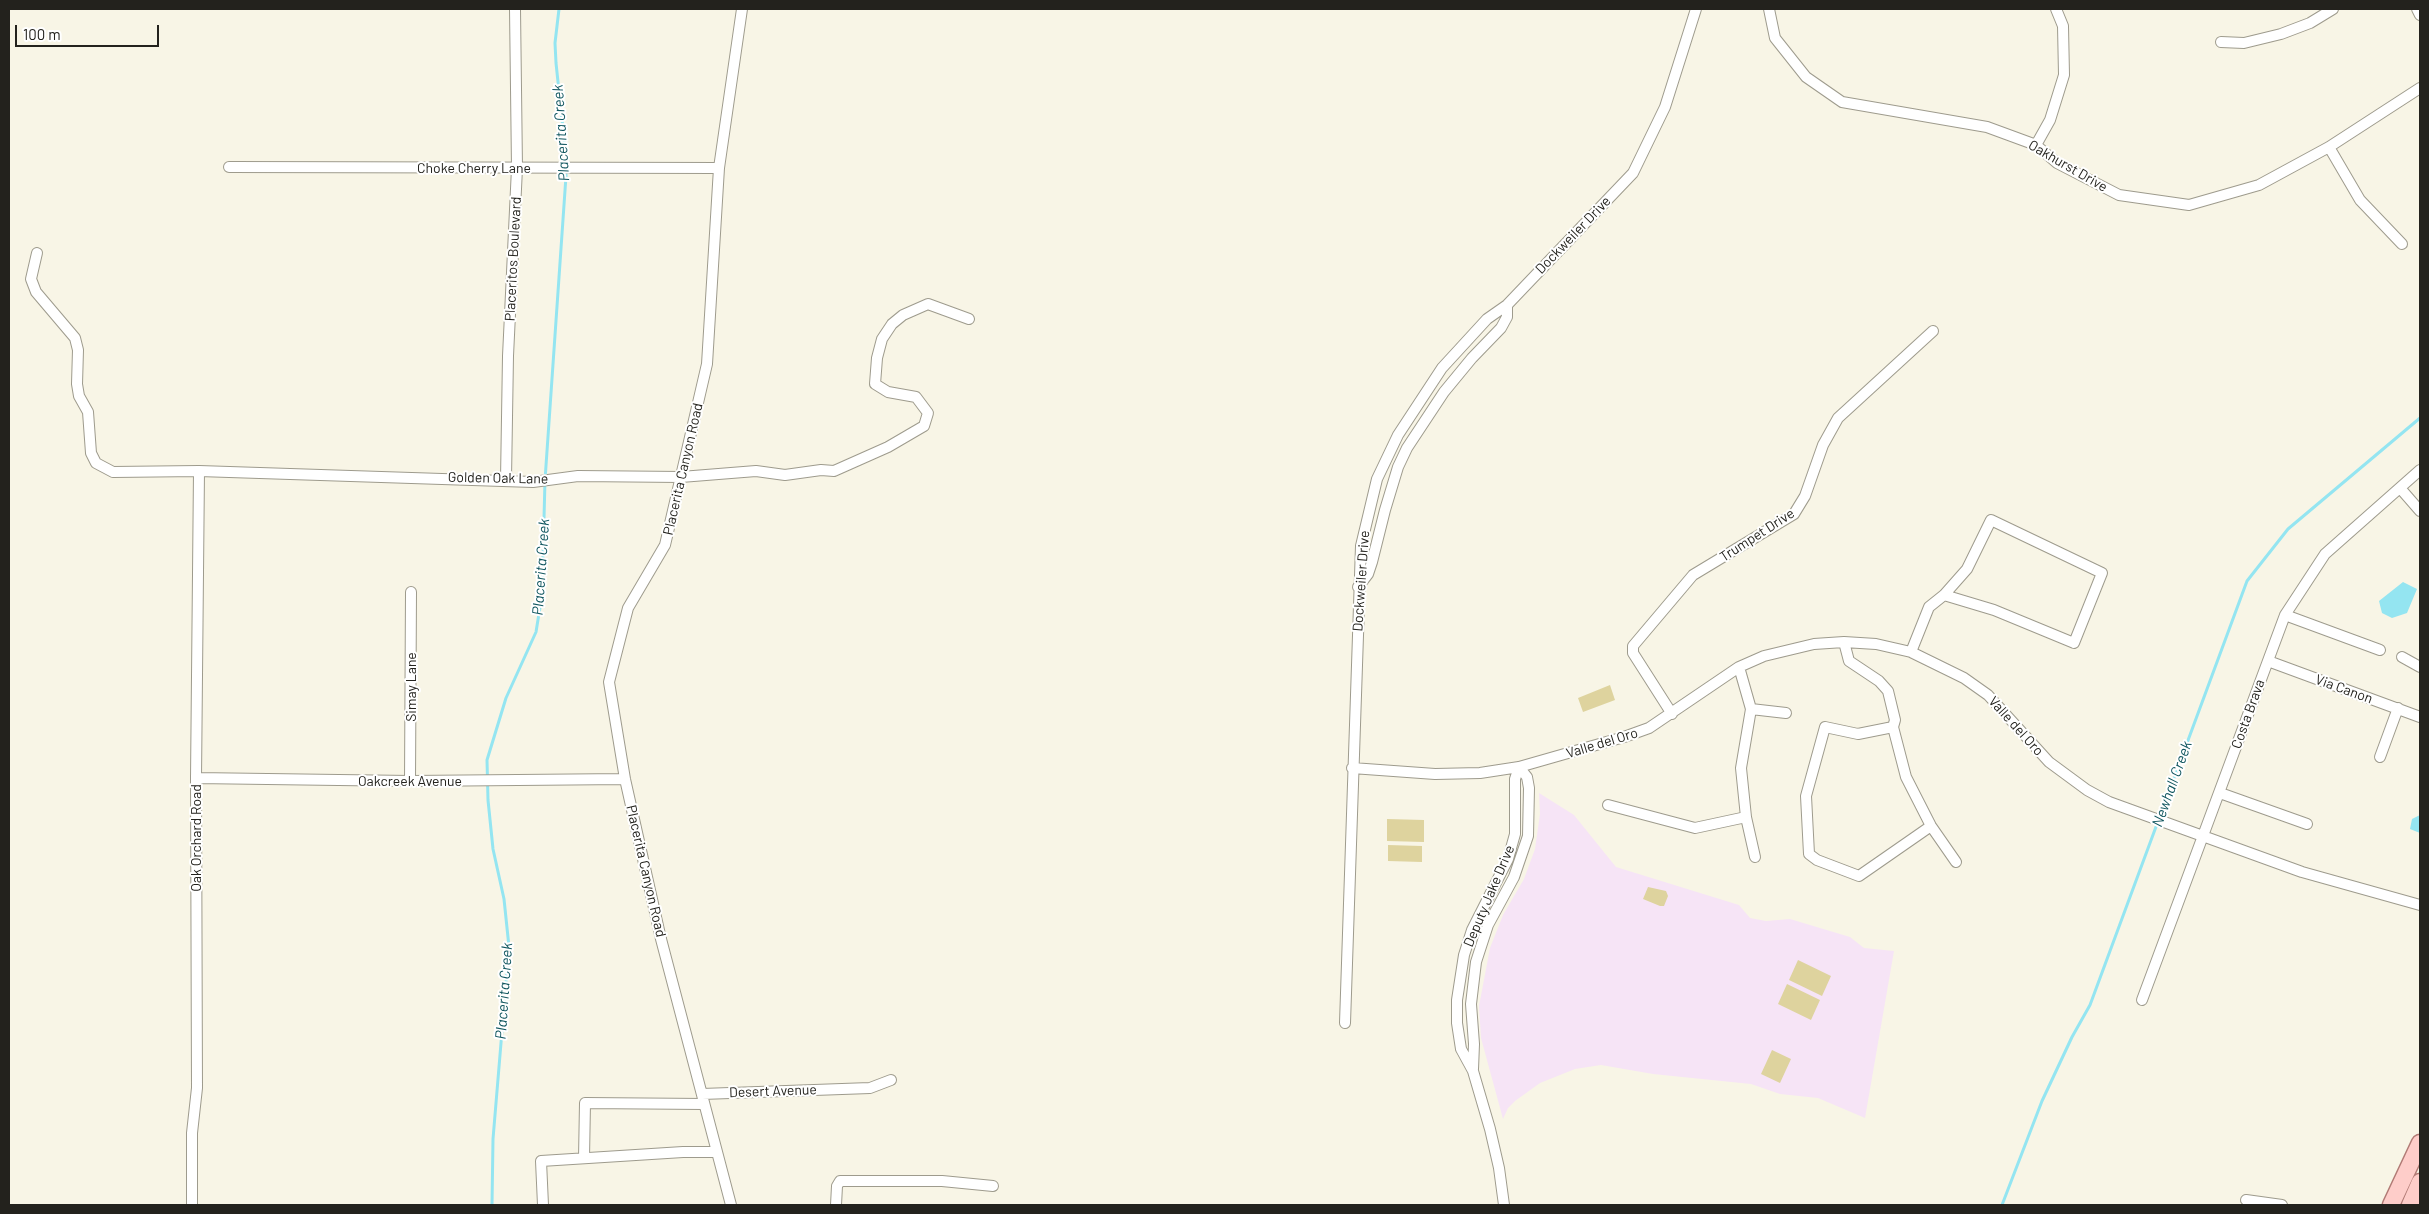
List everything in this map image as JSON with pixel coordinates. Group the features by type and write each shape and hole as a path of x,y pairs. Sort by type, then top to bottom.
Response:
{"main road":[{"path":"2391,1205 2420,1143"},
{"path":"2410,1205 2420,1182"}],"street":[{"name":"Placeritos Boulevard","path":"506,479 508,356 517,168 516,9"},
{"name":"Placerita Canyon Road","path":"731,1205 661,939 625,779 609,682 628,608 665,545 707,364 719,168 742,9"},
{"name":"Dockweiler Drive","path":"1345,1023 1358,587 1361,546 1368,509 1377,479 1398,435 1442,368 1487,319 1507,305 1632,173 1664,107 1696,9"},
{"name":"Oakhurst Drive","path":"1770,9 1775,38 1806,77 1842,102 1987,127 2036,145 2057,163 2119,195 2189,205 2259,185 2329,147 2420,88"},
{"path":"2036,145 2050,120 2064,75 2063,26 2056,9"},
{"path":"2221,42 2244,43 2281,34 2310,23 2333,9"},
{"path":"2417,9 2420,15"},
{"path":"2329,147 2360,200 2402,244"},
{"name":"Choke Cherry Lane","path":"228,167 719,168"},
{"name":"Golden Oak Lane","path":"38,253 31,279 36,292 75,338 78,350 77,384 79,396 88,412 91,453 96,463 113,472 199,471 506,479 533,482 578,476 681,477 756,471 785,475 821,470 834,471 912,434 924,426 928,413 916,397 888,392 875,384 877,358 882,339 892,324 903,315 928,304 968,319"},
{"path":"1358,587 1368,574 1398,467 1407,448 1444,392 1472,358 1501,328 1507,317 1507,305"},
{"name":"Trumpet Drive","path":"1672,714 1633,652 1633,646 1693,575 1794,514 1806,496 1823,445 1838,418 1933,331"},
{"name":"Costa Brava","path":"2142,1000 2204,838 2285,615 2325,554 2420,470"},
{"name":"Oak Orchard Road","path":"192,1205 192,1141 197,1088 196,778 199,471"},
{"path":"2400,488 2420,511"},
{"path":"1911,652 1929,607 1944,595 1967,569 1990,520 2102,573 2074,643 1994,610 1944,595"},
{"name":"Simay Lane","path":"410,781 411,592"},
{"path":"2285,615 2380,650"},
{"path":"1844,642 1849,660 1880,681 1888,691 1895,720 1893,727 1906,777 1931,826 1956,862"},
{"name":"Valle del Oro","path":"1352,768 1435,774 1480,773 1519,767 1650,728 1712,684 1739,667 1764,656 1794,647 1844,642 1876,644 1911,652 1942,666 1988,695 2035,748 2064,774 2087,790 2137,813 2302,872 2420,905"},
{"path":"2402,658 2420,667"},
{"name":"Via Canon","path":"2268,661 2420,717"},
{"path":"1739,667 1751,709 1741,768 1746,817 1755,857"},
{"path":"2380,757 2398,708"},
{"path":"1751,709 1786,713"},
{"path":"1893,727 1858,734 1825,727 1806,796 1809,854 1817,860 1859,876 1931,826"},
{"name":"Deputy Jake Drive","path":"1504,1205 1499,1168 1472,1071 1461,1049 1457,1023 1460,976 1472,930 1508,859 1515,834 1517,817 1515,779 1519,767"},
{"name":"Oakcreek Avenue","path":"196,778 410,781 625,779"},
{"path":"2220,793 2307,824"},
{"path":"1608,805 1694,828 1746,817"},
{"name":"Desert Avenue","path":"584,1158 585,1103 703,1099 870,1088 891,1080"},
{"path":"543,1205 542,1161 683,1152 716,1152"},
{"path":"836,1205 837,1186 840,1181 942,1181 993,1186"},
{"path":"2246,1200 2282,1205"}],"shaded area":[{"path":"1610,685 1615,700 1583,712 1578,698"},
{"path":"1539,793 1574,815 1616,867 1739,905 1750,918 1766,921 1790,919 1850,937 1864,948 1894,951 1865,1118 1818,1098 1780,1094 1751,1084 1653,1074 1601,1065 1575,1069 1540,1083 1515,1101 1508,1108 1503,1119 1481,1038 1479,1006 1490,948 1503,915 1524,879 1535,849 1540,814"},
{"path":"1387,819 1424,820 1424,842 1387,841"},
{"path":"1388,845 1422,846 1422,862 1388,861"},
{"path":"1648,887 1666,891 1668,896 1664,906 1643,899"},
{"path":"1798,960 1831,976 1822,996 1789,980"},
{"path":"1787,984 1820,1000 1811,1020 1778,1004"},
{"path":"1772,1050 1791,1059 1780,1083 1761,1074"}],"water":[{"path":"2403,582 2417,589 2407,613 2392,618 2382,613 2379,601"},
{"path":"2420,815 2420,833 2410,829 2412,819"}],"waterway":[{"name":"Placerita Creek","path":"492,1205 493,1139 509,947 504,899 493,849 488,800 487,760 506,698 536,632 542,595 545,480 566,176 566,157 555,43 559,9"},
{"name":"Newhall Creek","path":"2002,1205 2042,1101 2072,1037 2090,1005 2247,581 2288,529 2420,418"}]}
